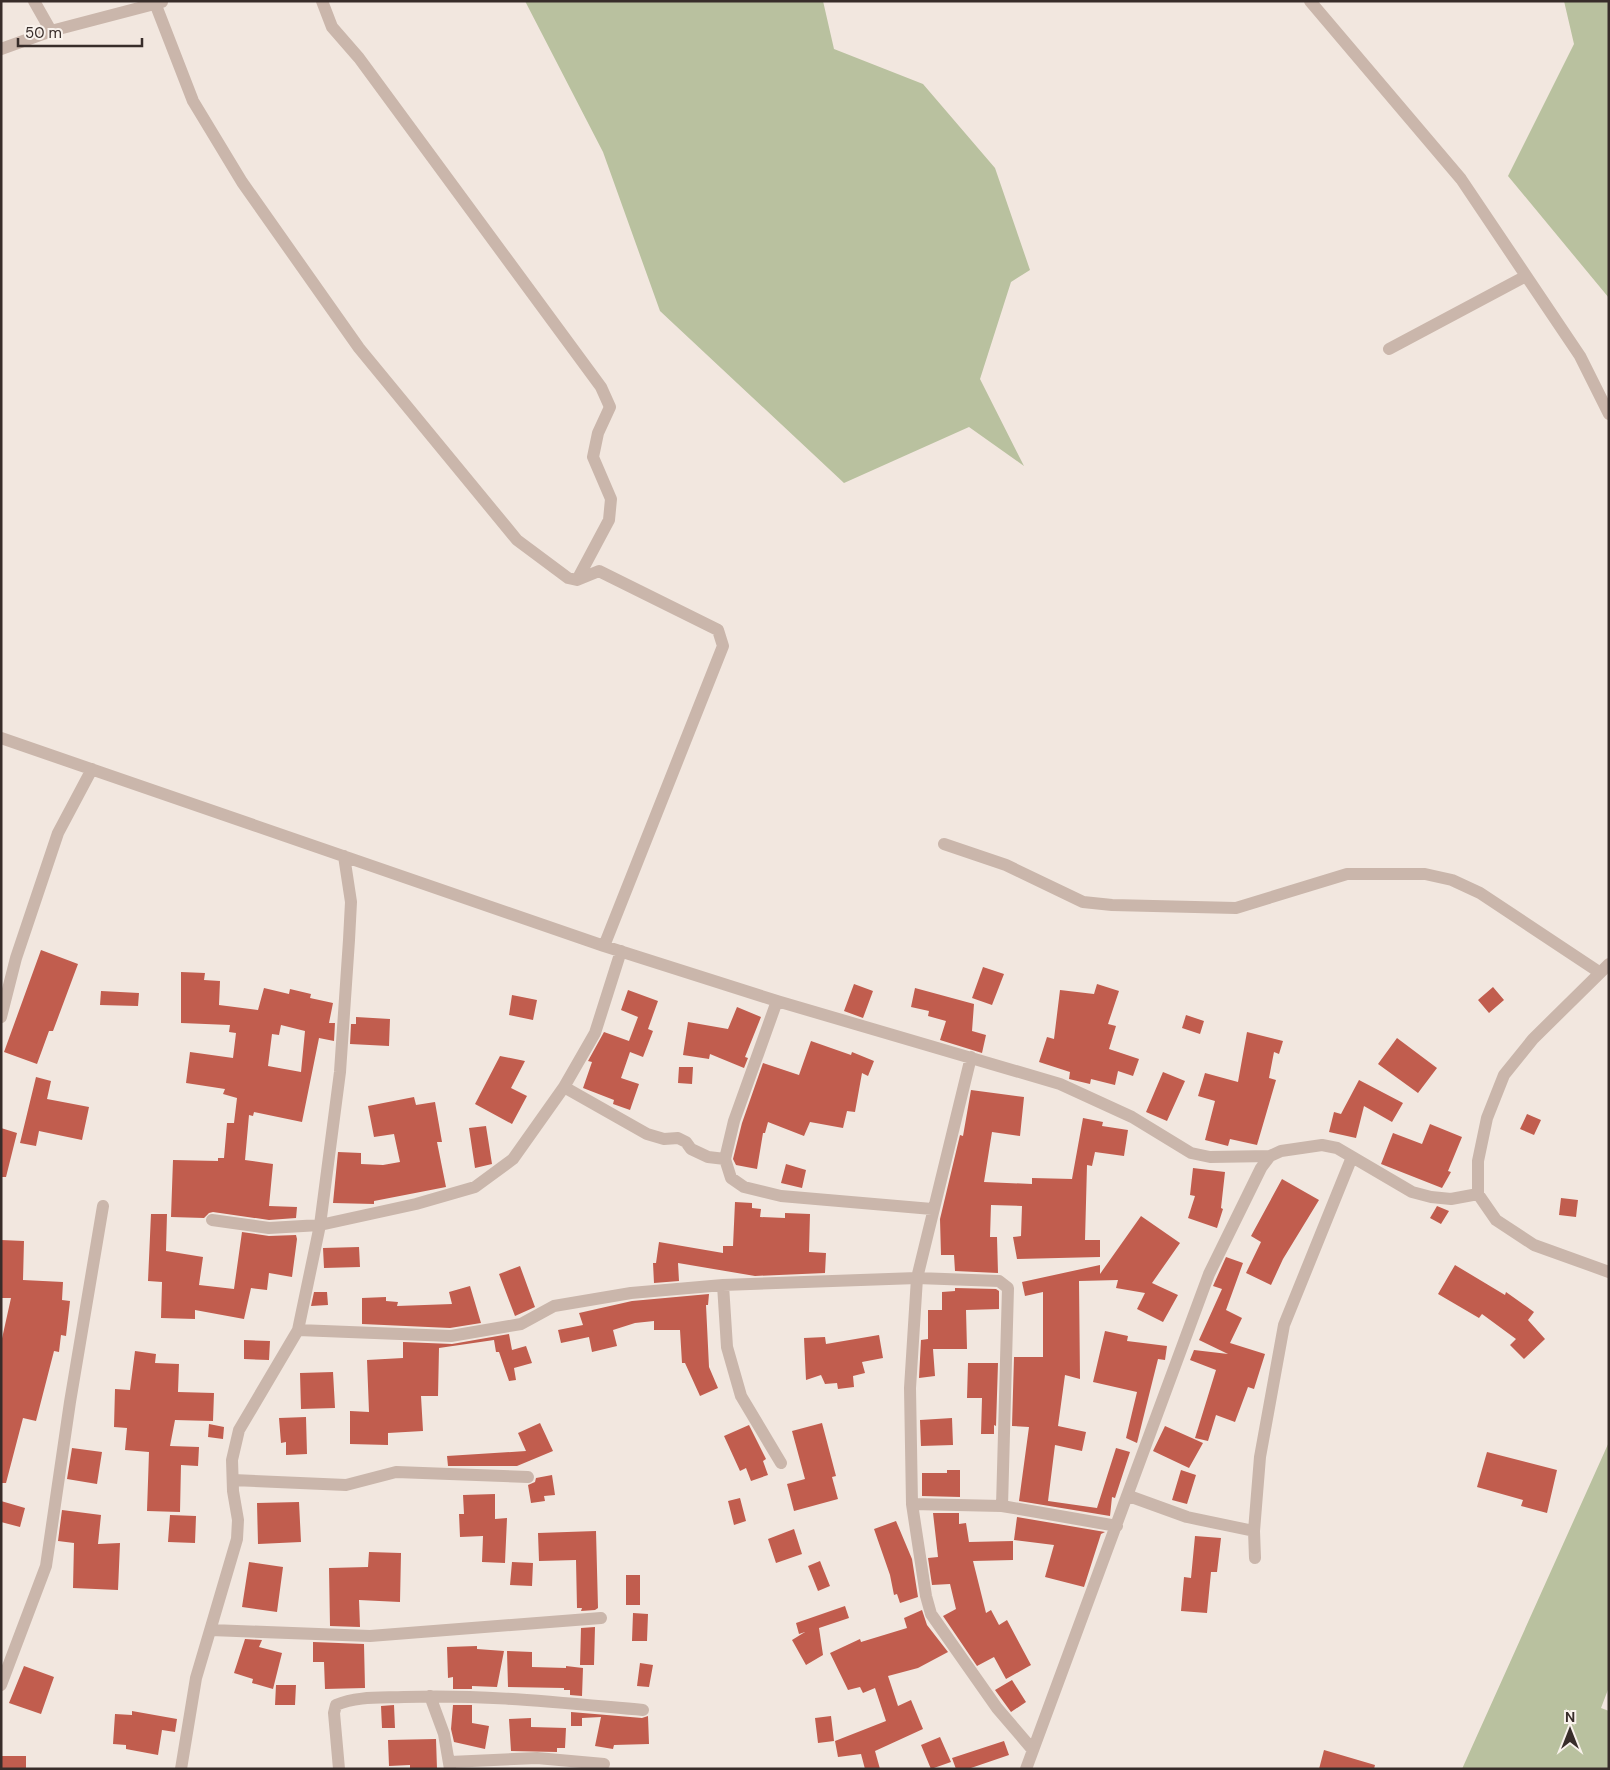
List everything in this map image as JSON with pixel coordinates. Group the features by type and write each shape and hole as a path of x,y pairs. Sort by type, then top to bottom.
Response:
{"street":[{"path":"34,1 52,31"},
{"path":"322,1 332,27 360,58 584,363 601,387 610,407 598,433 593,457 611,499 609,520 577,580"},
{"path":"1310,1 1461,178 1580,356 1609,414"},
{"path":"1,49 52,31 159,2 193,100 242,182 360,348 517,540 568,578 577,580 599,571 718,630 723,646 604,946"},
{"path":"1389,349 1526,276"},
{"path":"1,738 604,946 777,1000 1060,1084 1132,1117 1191,1153 1210,1157 1270,1156 1281,1151 1322,1145 1338,1148 1412,1192 1425,1196 1451,1199 1478,1194"},
{"path":"1,1018 16,958 58,833 92,769"},
{"path":"944,844 1006,865 1083,902 1112,905 1236,908 1347,874 1425,874 1452,880 1480,893 1604,968 1533,1039 1504,1075 1487,1118 1478,1161 1478,1194 1496,1220 1534,1246 1609,1272"},
{"path":"181,1769 196,1678 237,1539 238,1520 232,1460 239,1430 298,1330 320,1225 340,1072 349,940 351,902 344,856"},
{"path":"212,1220 269,1228 320,1225 416,1204 475,1187 513,1159 564,1087 595,1033 622,951"},
{"path":"777,1000 734,1121 725,1159 731,1178 744,1187 753,1190 820,1201 932,1210"},
{"path":"971,1057 932,1210 917,1278 910,1388 912,1504 926,1596 931,1614 997,1708 1032,1749"},
{"path":"564,1087 647,1134 664,1139 678,1138 686,1142 691,1150 708,1157 725,1159"},
{"path":"1026,1769 1129,1496 1174,1366 1209,1274 1261,1168 1270,1156"},
{"path":"1255,1558 1254,1531 1260,1457 1284,1325 1352,1157"},
{"path":"1,1685 46,1566 70,1402 103,1206"},
{"path":"298,1330 451,1336 521,1324 554,1306 631,1293 723,1285 917,1278 999,1281 1008,1288 1002,1506"},
{"path":"723,1285 727,1347 741,1396 781,1464"},
{"path":"233,1480 346,1485 396,1472 528,1477"},
{"path":"1129,1496 1187,1518 1254,1531"},
{"path":"912,1504 1002,1506 1117,1526"},
{"path":"211,1630 370,1636 601,1618"},
{"path":"339,1769 334,1712 336,1706 345,1701 368,1698 454,1695 643,1710"},
{"path":"430,1696 444,1734 450,1765 537,1758 604,1764"}],"green space":[{"path":"525,1 823,1 834,49 923,84 995,168 1030,270 1011,282 980,379 1024,466 969,427 844,483 660,311 603,152"},
{"path":"1564,1 1609,1 1609,298 1508,176 1574,44"},
{"path":"1609,1442 1609,1687 1601,1708 1609,1711 1609,1769 1462,1769"}],"building":[{"path":"41,950 78,964 53,1031 49,1031 37,1064 4,1052"},
{"path":"983,967 1004,974 992,1005 972,998"},
{"path":"181,972 205,973 204,980 220,981 219,1005 258,1010 264,988 289,994 290,989 311,994 310,998 333,1003 329,1023 335,1023 334,1041 319,1038 302,1122 254,1112 253,1116 249,1115 245,1160 273,1164 269,1206 297,1207 296,1218 269,1220 213,1212 204,1218 171,1217 173,1160 218,1161 218,1158 224,1158 227,1123 234,1123 237,1098 223,1094 225,1089 186,1083 190,1052 233,1058 236,1033 229,1032 230,1025 181,1023","holes":["281,1025 305,1031 301,1072 268,1066 272,1034 279,1035"]},
{"path":"854,984 873,991 863,1018 844,1011"},
{"path":"1097,984 1119,991 1108,1024 1116,1026 1109,1049 1139,1059 1133,1076 1118,1071 1115,1085 1091,1079 1090,1084 1069,1079 1070,1072 1039,1062 1047,1037 1054,1039 1060,990 1094,994"},
{"path":"1493,987 1504,1000 1489,1013 1478,1000"},
{"path":"915,988 974,1004 972,1031 986,1035 982,1053 940,1040 946,1021 928,1016 929,1011 911,1007"},
{"path":"628,990 658,1001 648,1029 653,1031 643,1057 630,1052 621,1078 639,1084 630,1110 613,1104 614,1100 583,1088 592,1062 588,1061 604,1032 629,1041 638,1017 621,1010"},
{"path":"101,991 139,993 138,1006 100,1005"},
{"path":"512,995 537,1000 533,1020 509,1015"},
{"path":"737,1007 761,1017 745,1057 748,1058 744,1068 710,1054 709,1059 683,1055 688,1022 728,1029"},
{"path":"1186,1015 1204,1021 1200,1034 1182,1028"},
{"path":"356,1017 390,1019 389,1046 350,1044 351,1024 356,1024"},
{"path":"1247,1032 1283,1041 1279,1054 1274,1052 1269,1078 1276,1080 1257,1145 1230,1139 1228,1146 1205,1140 1215,1101 1198,1096 1205,1073 1238,1082"},
{"path":"1397,1038 1437,1068 1418,1093 1378,1064"},
{"path":"811,1041 851,1055 852,1052 874,1061 868,1076 862,1073 855,1112 847,1111 843,1128 810,1122 804,1136 768,1122 765,1133 763,1133 757,1169 736,1165 733,1159 742,1123 763,1063 799,1075"},
{"path":"500,1056 525,1061 511,1088 527,1096 512,1124 475,1104"},
{"path":"679,1067 693,1067 692,1084 678,1083"},
{"path":"1163,1072 1185,1081 1167,1121 1146,1112"},
{"path":"36,1077 51,1081 47,1099 89,1107 82,1140 39,1131 36,1146 20,1143"},
{"path":"1359,1080 1403,1103 1392,1122 1364,1106 1356,1138 1329,1132 1334,1112 1341,1114"},
{"path":"971,1090 1024,1097 1020,1136 992,1132 984,1182 1032,1184 1032,1178 1072,1179 1083,1118 1103,1122 1102,1126 1128,1130 1124,1156 1095,1152 1092,1166 1087,1165 1085,1240 1100,1240 1100,1257 1017,1259 1013,1237 1021,1236 1022,1206 991,1205 990,1237 997,1237 998,1273 955,1271 954,1255 941,1255 940,1219 960,1135 963,1136"},
{"path":"414,1097 416,1105 435,1102 442,1142 437,1142 446,1187 374,1201 374,1204 333,1203 338,1152 361,1153 361,1164 383,1165 400,1162 394,1134 374,1137 368,1106"},
{"path":"1527,1114 1541,1120 1534,1135 1520,1129"},
{"path":"1430,1124 1462,1137 1448,1171 1451,1172 1442,1188 1381,1164 1393,1133 1422,1144"},
{"path":"486,1126 492,1164 475,1168 469,1128"},
{"path":"1,1128 17,1133 6,1177 1,1177"},
{"path":"786,1164 806,1170 802,1188 781,1183"},
{"path":"1193,1168 1225,1172 1221,1208 1223,1209 1217,1228 1188,1218 1195,1196 1190,1195"},
{"path":"1282,1179 1319,1200 1283,1259 1271,1285 1246,1273 1261,1242 1251,1236"},
{"path":"1561,1198 1578,1200 1576,1217 1559,1215"},
{"path":"735,1202 752,1203 752,1208 761,1209 760,1217 785,1218 785,1213 810,1214 809,1252 826,1253 825,1273 755,1276 678,1263 679,1281 654,1283 653,1263 656,1263 659,1242 723,1253 723,1246 733,1246"},
{"path":"1437,1206 1449,1211 1441,1224 1430,1218"},
{"path":"151,1214 167,1214 166,1251 203,1257 199,1285 234,1289 242,1232 269,1236 296,1235 292,1277 269,1273 267,1290 251,1288 244,1319 195,1310 195,1319 161,1318 162,1282 148,1281"},
{"path":"1141,1216 1180,1243 1152,1283 1178,1295 1163,1322 1137,1309 1145,1293 1116,1288 1118,1280 1079,1281 1080,1379 1065,1375 1058,1426 1086,1432 1082,1451 1055,1445 1048,1501 1097,1508 1116,1448 1130,1452 1115,1498 1112,1497 1110,1516 1019,1501 1029,1427 1012,1426 1014,1357 1043,1357 1043,1292 1025,1296 1022,1282 1100,1265 1100,1274"},
{"path":"1,1240 24,1241 23,1280 63,1282 62,1300 70,1301 66,1336 61,1335 59,1352 54,1351 36,1421 23,1418 6,1483 1,1483 1,1343 11,1298 1,1298"},
{"path":"359,1247 360,1267 324,1268 323,1248"},
{"path":"1226,1257 1243,1263 1226,1310 1242,1318 1230,1343 1265,1354 1254,1389 1248,1387 1235,1422 1216,1415 1208,1441 1195,1438 1216,1370 1190,1360 1194,1350 1228,1354 1199,1340 1222,1289 1213,1286"},
{"path":"1455,1265 1505,1295 1506,1292 1534,1312 1528,1320 1545,1339 1524,1359 1510,1345 1516,1339 1482,1314 1479,1318 1438,1294"},
{"path":"520,1266 535,1307 515,1316 499,1274"},
{"path":"470,1286 481,1323 450,1328 362,1324 362,1298 386,1297 386,1301 398,1302 397,1306 452,1304 449,1292"},
{"path":"955,1288 996,1289 999,1291 999,1309 966,1310 967,1349 933,1349 935,1376 919,1378 921,1340 928,1339 928,1310 942,1310 942,1292 955,1291"},
{"path":"314,1292 327,1292 328,1305 311,1306"},
{"path":"709,1294 708,1305 706,1305 709,1367 718,1388 700,1396 685,1363 682,1363 680,1330 654,1330 654,1321 635,1323 613,1330 617,1346 592,1352 589,1337 561,1343 558,1330 583,1325 579,1313 632,1301"},
{"path":"1105,1331 1128,1336 1127,1341 1167,1346 1165,1360 1158,1359 1137,1443 1126,1438 1137,1392 1093,1382"},
{"path":"509,1334 512,1350 526,1346 532,1363 514,1368 516,1380 509,1381 499,1352 496,1352 494,1340 439,1348 438,1396 421,1396 423,1431 388,1433 388,1445 350,1444 350,1411 369,1412 367,1360 403,1358 403,1342 452,1344"},
{"path":"879,1335 883,1358 862,1362 865,1373 853,1376 854,1387 838,1389 837,1383 825,1384 821,1375 806,1380 804,1338 825,1337 826,1344"},
{"path":"244,1340 270,1341 269,1360 244,1359"},
{"path":"135,1351 156,1354 155,1363 179,1364 178,1392 214,1393 213,1421 175,1420 170,1446 199,1447 198,1466 181,1465 180,1512 147,1511 149,1452 125,1450 127,1428 114,1427 115,1389 130,1390"},
{"path":"968,1363 998,1363 996,1426 994,1425 994,1434 981,1434 982,1398 967,1398"},
{"path":"333,1372 335,1408 301,1409 300,1373"},
{"path":"306,1417 307,1454 286,1455 286,1442 281,1443 279,1418"},
{"path":"952,1418 953,1445 921,1446 920,1420"},
{"path":"540,1423 553,1451 517,1466 448,1466 447,1456 526,1451 518,1433"},
{"path":"822,1423 836,1476 832,1477 838,1499 794,1511 787,1484 805,1479 792,1431"},
{"path":"209,1424 224,1427 223,1439 208,1437"},
{"path":"749,1425 766,1459 763,1461 768,1475 751,1481 746,1468 740,1471 724,1436"},
{"path":"1165,1426 1203,1443 1189,1468 1153,1451"},
{"path":"72,1448 102,1452 97,1484 67,1479"},
{"path":"1487,1452 1557,1470 1547,1513 1521,1506 1523,1500 1477,1487"},
{"path":"947,1470 960,1470 960,1497 922,1496 922,1473 947,1473"},
{"path":"1181,1470 1196,1475 1187,1504 1172,1500"},
{"path":"552,1475 555,1495 544,1496 545,1501 531,1503 528,1485 535,1482 536,1478"},
{"path":"495,1494 495,1519 507,1518 505,1563 482,1562 483,1536 460,1537 459,1514 464,1514 463,1495"},
{"path":"740,1498 746,1521 734,1525 728,1501"},
{"path":"1,1501 25,1508 20,1527 1,1522"},
{"path":"299,1502 301,1542 258,1544 257,1503"},
{"path":"62,1510 101,1515 98,1544 120,1543 118,1590 73,1588 74,1543 58,1541"},
{"path":"933,1513 959,1513 959,1524 966,1523 969,1542 1013,1541 1013,1560 973,1561 986,1613 991,1610 999,1625 1007,1620 1031,1665 1006,1679 994,1657 977,1666 943,1616 956,1609 950,1584 932,1585 928,1558 938,1557"},
{"path":"170,1515 196,1516 195,1543 168,1542"},
{"path":"1017,1517 1105,1532 1101,1534 1084,1587 1045,1577 1054,1545 1014,1540"},
{"path":"896,1521 912,1559 918,1597 900,1603 897,1594 894,1595 890,1575 874,1529"},
{"path":"794,1529 802,1554 776,1563 768,1539"},
{"path":"596,1531 598,1608 581,1611 582,1608 577,1608 576,1560 539,1561 538,1533"},
{"path":"1195,1536 1221,1538 1217,1572 1211,1572 1207,1613 1181,1611 1184,1577 1191,1578"},
{"path":"369,1552 401,1553 400,1602 359,1600 360,1627 330,1626 329,1568 368,1567"},
{"path":"820,1561 830,1586 818,1591 808,1566"},
{"path":"249,1562 283,1567 277,1612 242,1607"},
{"path":"512,1562 533,1563 532,1586 510,1585"},
{"path":"626,1575 640,1575 640,1605 626,1605"},
{"path":"845,1606 849,1618 819,1628 823,1655 806,1665 792,1640 805,1632 799,1634 796,1623"},
{"path":"922,1610 927,1625 948,1652 918,1668 888,1676 898,1706 911,1700 923,1729 875,1751 880,1769 865,1769 861,1754 838,1757 835,1741 886,1721 875,1688 863,1693 860,1687 848,1690 830,1653 860,1639 861,1642 907,1628 904,1618"},
{"path":"633,1613 648,1614 647,1641 632,1641"},
{"path":"595,1627 594,1665 580,1665 581,1628"},
{"path":"245,1639 262,1640 259,1647 282,1653 273,1689 252,1683 253,1679 234,1673"},
{"path":"313,1642 364,1644 365,1688 325,1689 324,1662 313,1662"},
{"path":"477,1646 477,1649 504,1651 497,1687 472,1686 472,1689 453,1689 453,1677 448,1678 447,1647"},
{"path":"507,1651 532,1652 532,1667 566,1668 566,1666 583,1668 582,1696 570,1695 570,1690 564,1690 564,1688 508,1687"},
{"path":"640,1663 653,1665 649,1687 637,1686"},
{"path":"24,1666 54,1677 41,1714 9,1703"},
{"path":"1012,1680 1026,1702 1011,1712 995,1690"},
{"path":"276,1685 296,1685 295,1705 275,1705"},
{"path":"394,1705 395,1728 382,1728 381,1706"},
{"path":"453,1705 472,1705 472,1723 489,1726 485,1749 454,1742 451,1729"},
{"path":"132,1711 177,1719 175,1732 162,1730 158,1755 126,1749 126,1745 113,1744 115,1714 132,1715"},
{"path":"571,1712 642,1718 648,1716 649,1744 614,1745 613,1749 595,1746 601,1717 582,1718 582,1726 571,1726"},
{"path":"831,1716 834,1741 818,1743 815,1718"},
{"path":"531,1718 531,1727 566,1728 565,1748 557,1748 557,1752 511,1751 509,1719"},
{"path":"940,1737 951,1762 931,1769 921,1745"},
{"path":"436,1739 437,1769 410,1769 410,1765 389,1766 388,1740"},
{"path":"1004,1741 1009,1755 968,1769 956,1769 952,1758"},
{"path":"1324,1750 1375,1765 1374,1769 1319,1769"},
{"path":"1,1756 26,1756 26,1769 1,1769"}]}
